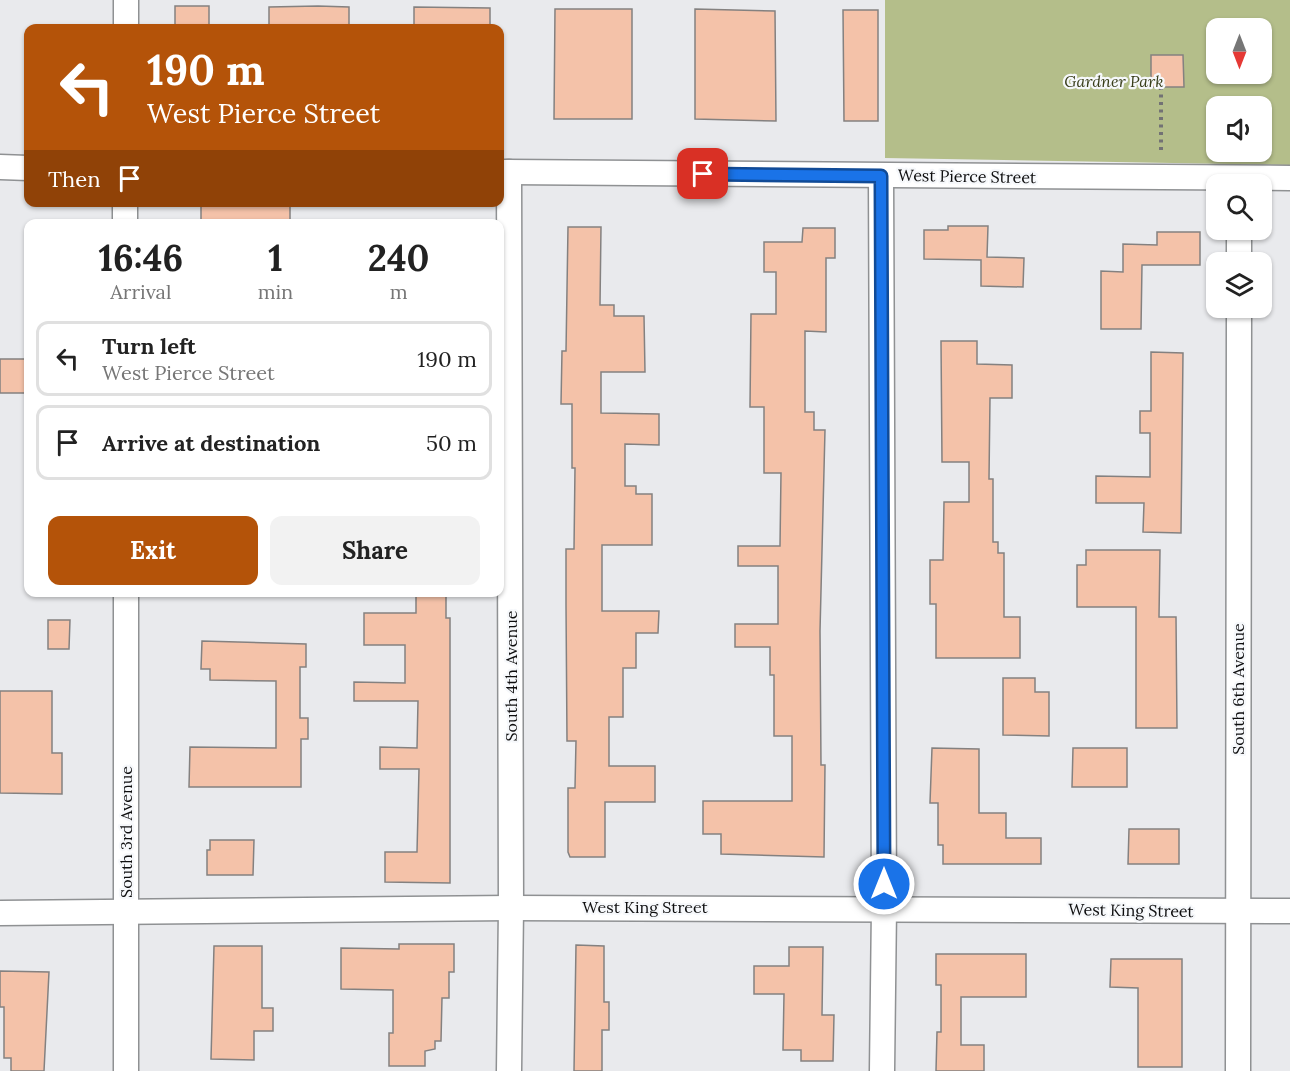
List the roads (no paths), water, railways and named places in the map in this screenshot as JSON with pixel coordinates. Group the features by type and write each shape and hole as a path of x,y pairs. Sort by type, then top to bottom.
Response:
{"street":[{"path":"126,0 126,24"},
{"path":"0,167 24,168"},
{"name":"West Pierce Street","path":"504,172 1206,180"},
{"name":"South 4th Avenue","path":"504,172 512,908 509,1071"},
{"path":"881,176 884,907 882,1071"},
{"name":"West Pierce Street","path":"1272,179 1290,178"},
{"name":"South 6th Avenue","path":"1238,1071 1239,318"},
{"name":"South 3rd Avenue","path":"126,597 126,1071"},
{"name":"West King Street","path":"0,914 512,908 884,907 1290,911"}],"park label":[{"name":"Gardner Park","path":"1114,81"}]}
